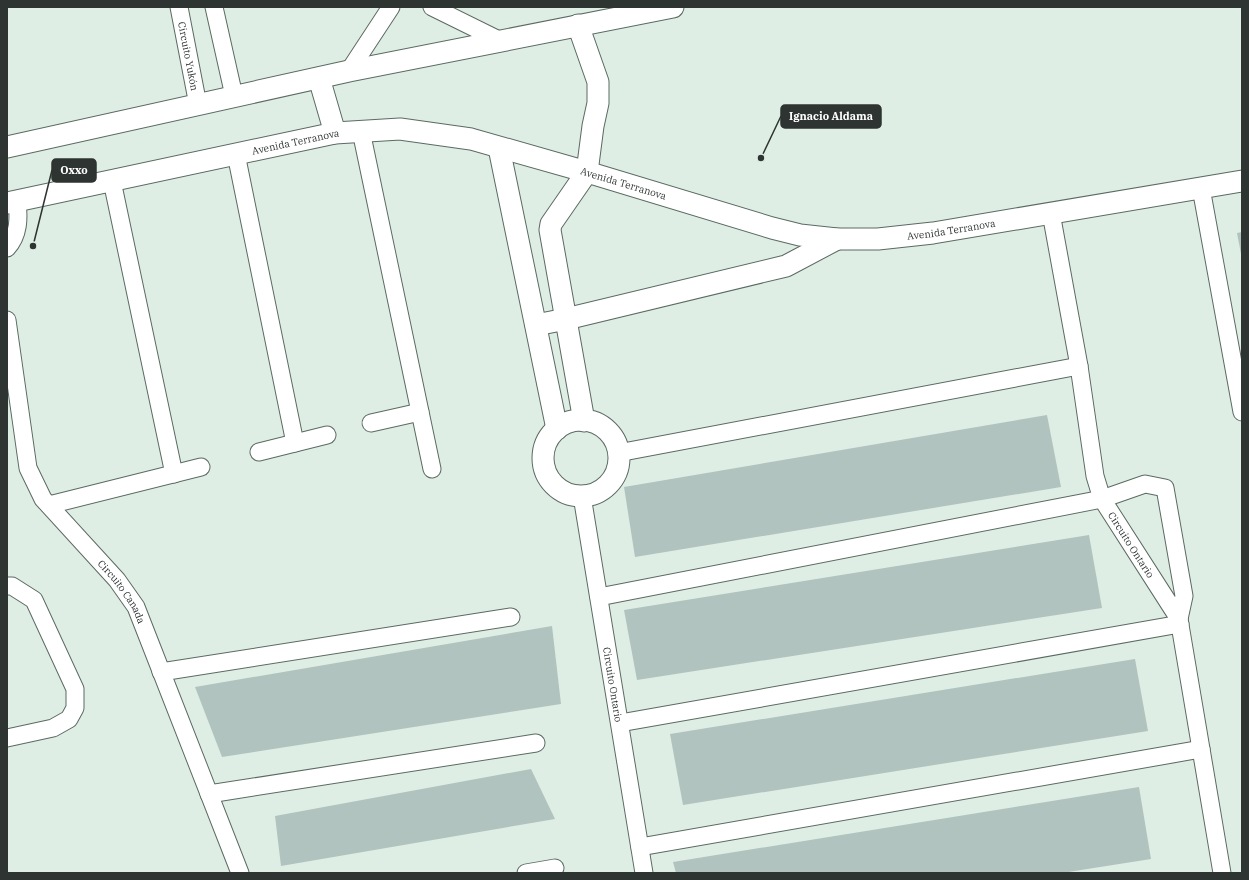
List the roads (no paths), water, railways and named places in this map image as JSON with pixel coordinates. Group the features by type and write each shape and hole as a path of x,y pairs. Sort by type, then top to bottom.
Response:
{"street":[{"name":"Circuito Yukón","path":"179,7 198,104"},
{"path":"214,7 234,96"},
{"path":"349,71 391,7"},
{"path":"432,7 500,41"},
{"path":"7,147 349,71 673,7"},
{"path":"578,25 598,82 598,103 593,126 587,172 551,224 550,230 584,421"},
{"path":"319,78 335,132"},
{"name":"Avenida Terranova","path":"12,202 335,132 400,129 470,139 587,172 772,228 800,235 837,239 878,239 933,233 1242,180"},
{"path":"361,131 432,469"},
{"path":"500,148 557,429"},
{"path":"236,154 295,443"},
{"path":"112,181 174,474"},
{"path":"1200,188 1242,412"},
{"path":"7,248 17,230 19,214 12,202"},
{"name":"Circuito Ontario","path":"1051,213 1079,366 1095,476 1102,499 1180,622 1222,873"},
{"path":"536,325 786,266 837,239"},
{"name":"Circuito Canada","path":"8,327 28,468 43,499 117,580 136,607 240,873"},
{"path":"618,453 1079,366"},
{"path":"371,423 420,412"},
{"path":"584,421 594,423 607,431 616,444 619,456 616,472 609,484 596,493 582,496 567,494 555,486 546,475 543,463 545,446 553,433 564,424 584,421"},
{"path":"259,452 327,435"},
{"path":"49,505 201,467"},
{"path":"599,597 1102,499 1145,484 1165,488 1184,596 1180,622 620,723"},
{"name":"Circuito Ontario","path":"582,496 644,873"},
{"path":"7,586 12,586 34,600 75,689 75,708 69,719 53,728 7,738"},
{"path":"162,672 511,617"},
{"path":"209,794 536,743"},
{"path":"640,847 1201,749"},
{"path":"526,873 555,868"}],"place":[{"name":"Ignacio Aldama","path":"761,158"},
{"name":"Oxxo","path":"33,246"}]}
